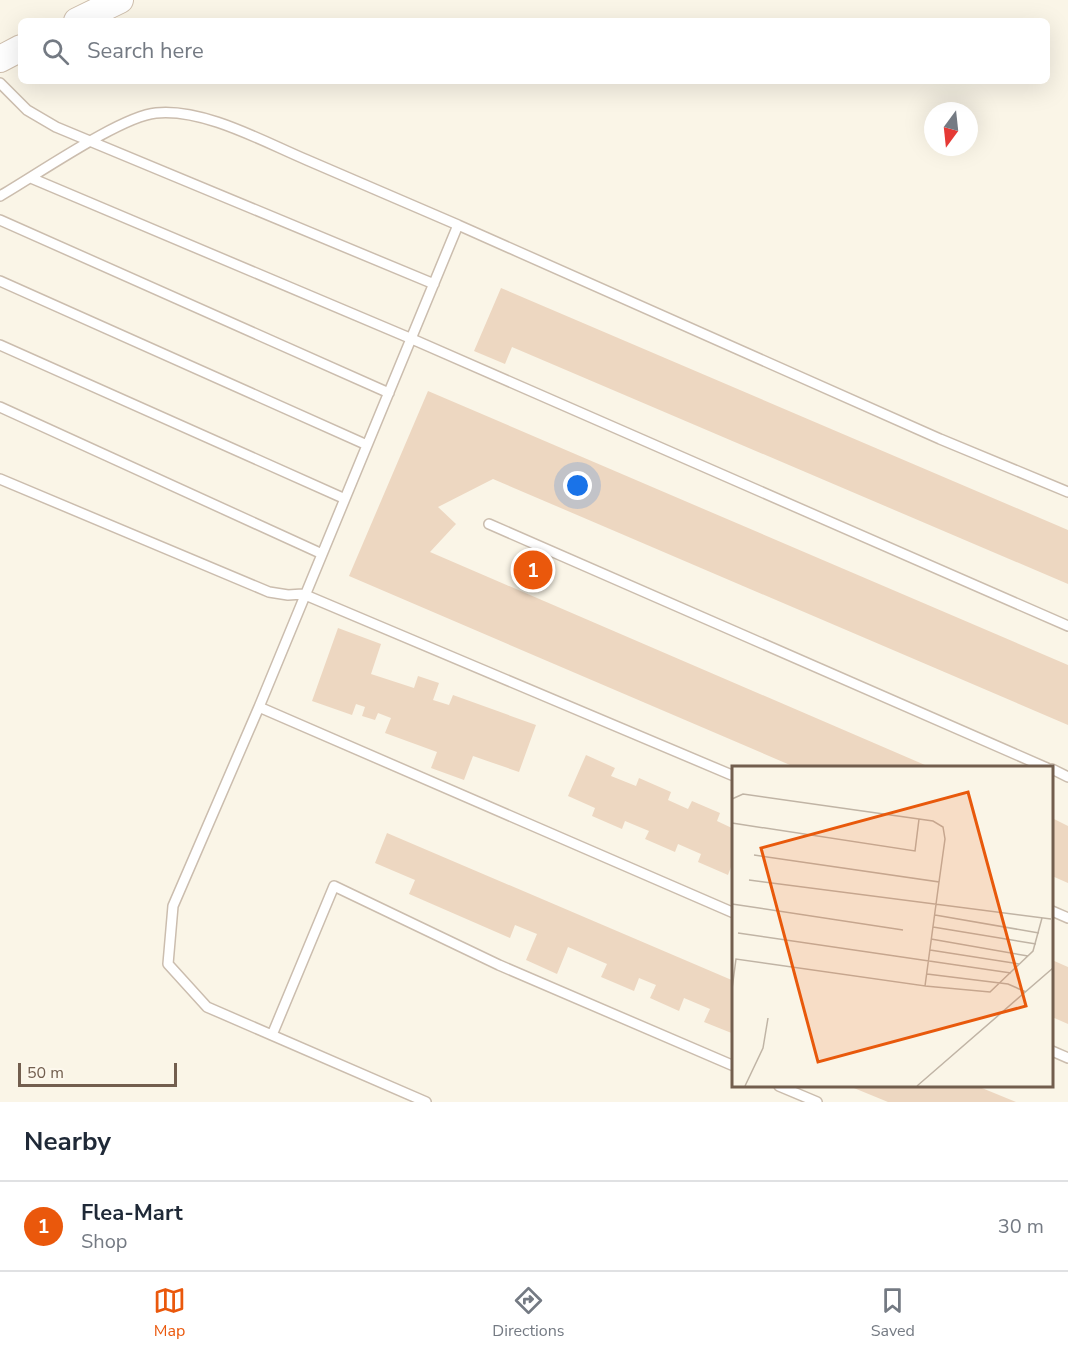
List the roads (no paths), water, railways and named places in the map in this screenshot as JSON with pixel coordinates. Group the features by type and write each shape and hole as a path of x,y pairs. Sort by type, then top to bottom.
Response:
{"main road":[{"path":"83,18 120,0"},
{"path":"0,59 18,50"}],"lane":[{"path":"0,83 27,110 56,127 434,284"},
{"path":"0,196 128,121 155,112 181,114 213,122 256,138 458,225 939,440 1068,492"},
{"path":"31,178 412,339 1068,626"},
{"path":"0,220 389,393"},
{"path":"426,1102 207,1007 168,964 173,906 259,707 303,594 458,225"},
{"path":"0,281 367,446"},
{"path":"0,345 343,498"},
{"path":"0,407 320,553"},
{"path":"0,479 269,592 288,595 303,594 732,775"},
{"path":"489,524 1042,766"},
{"path":"259,707 732,912"},
{"path":"1053,770 1068,777"},
{"path":"272,1035 334,886 499,965 732,1065"},
{"path":"1053,911 1068,918"},
{"path":"1053,1051 1068,1058"},
{"path":"781,1087 817,1102"}],"place":[{"name":"Flea-Mart","path":"533,570"}]}
